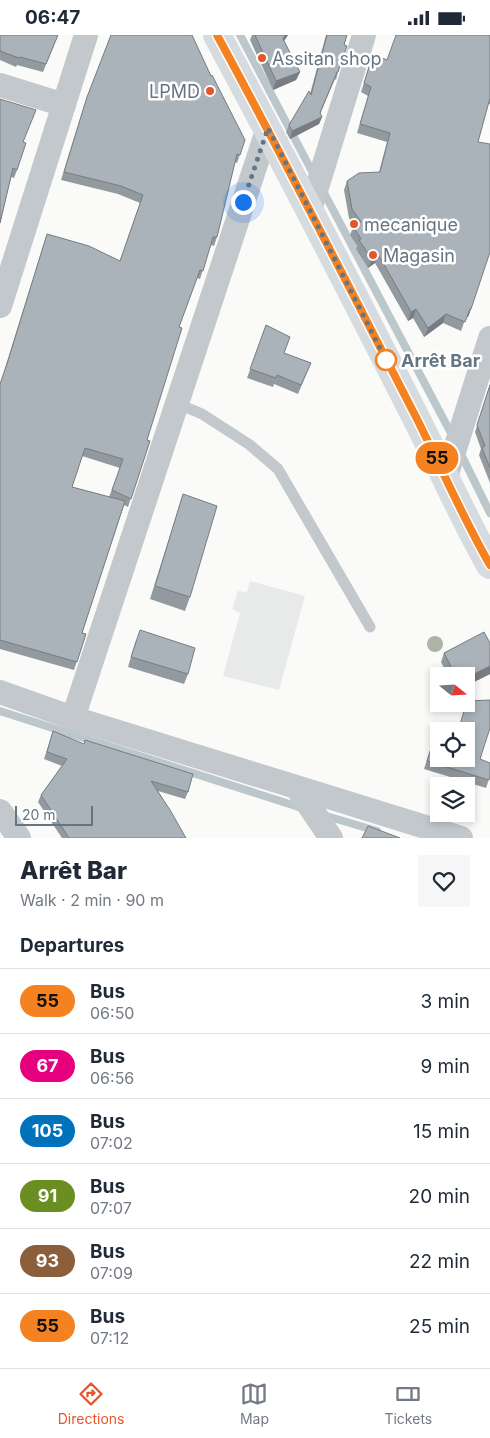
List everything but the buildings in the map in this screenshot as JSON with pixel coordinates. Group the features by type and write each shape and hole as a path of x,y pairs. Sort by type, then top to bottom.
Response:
{"street":[{"path":"0,306 86,35"},
{"path":"217,35 268,128 490,565"},
{"path":"310,210 364,35"},
{"path":"0,85 64,105"},
{"path":"73,718 268,128"},
{"path":"446,477 490,337"},
{"path":"0,692 73,718 461,838"},
{"path":"297,788 331,838"},
{"path":"0,811 19,838"}],"lane":[{"path":"176,403 202,415 250,445 278,469 370,627"}],"shaded area":[{"path":"250,581 305,596 279,690 223,676 240,613 232,609 238,591 247,592"}],"waterway":[{"path":"240,35 315,177"},
{"path":"322,189 453,437"},
{"path":"460,452 490,513"},
{"path":"0,711 305,809"},
{"path":"323,815 377,831"}],"bus line":[{"name":"55","path":"217,35 268,128 490,565"}],"place":[{"name":"Assitan shop","path":"262,58"},
{"name":"LPMD","path":"210,91"},
{"name":"mecanique","path":"354,224"},
{"name":"Magasin","path":"373,255"},
{"name":"Arrêt Bar","path":"386,360"}],"route":[{"path":"243,202 268,128 386,360"}]}
